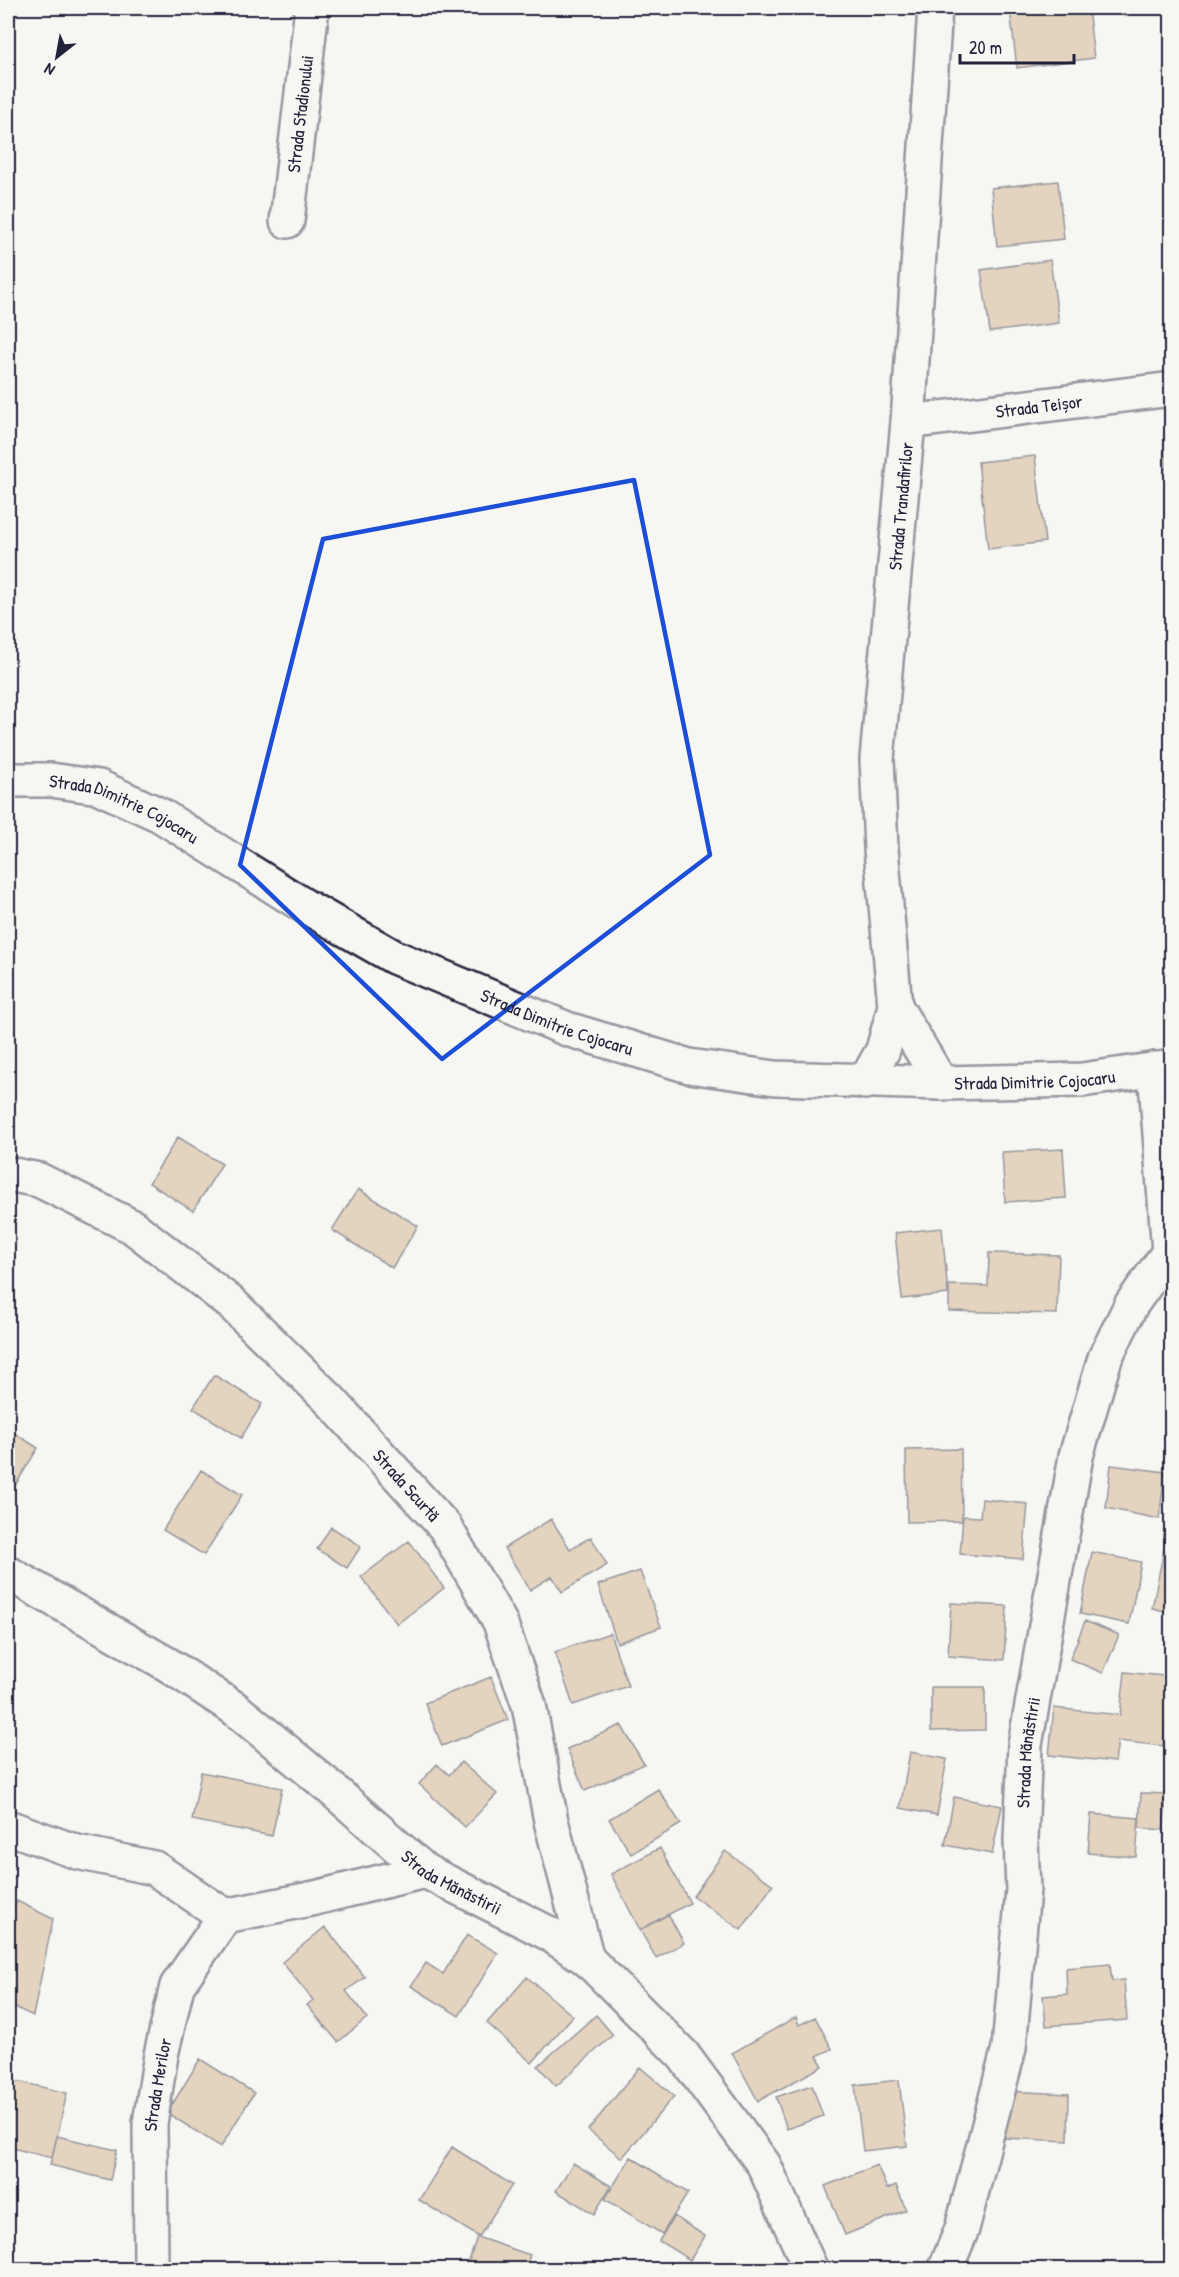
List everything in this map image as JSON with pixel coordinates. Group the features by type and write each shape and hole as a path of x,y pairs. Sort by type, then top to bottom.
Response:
{"street":[{"name":"Strada Stadionului","path":"287,221 312,8"},
{"name":"Strada Trandafirilor","path":"865,1082 883,1050 895,1006 881,849 877,759 908,422 935,8"},
{"name":"Strada Teișor","path":"908,422 1172,389"},
{"name":"Strada Dimitrie Cojocaru","path":"8,780 51,780 99,787 160,815 303,905 393,957 567,1029 689,1066 775,1078 941,1083 1082,1080 1163,1068 1170,1252"},
{"name":"Strada Trandafirilor","path":"895,1006 941,1083"},
{"name":"Strada Scurtă","path":"8,1174 39,1180 133,1227 231,1303 330,1400 445,1527 500,1622 530,1705 551,1821 587,1959"},
{"name":"Strada Mănăstirii","path":"945,2270 962,2229 1009,2048 1023,1890 1021,1840 1025,1745 1076,1456 1105,1358 1131,1305 1170,1252"},
{"name":"Strada Mănăstirii","path":"8,1573 167,1664 234,1708 326,1784 425,1871 548,1933 587,1959 682,2055 764,2165 811,2270"},
{"path":"8,1827 77,1852 154,1868 225,1916 315,1898 425,1871"},
{"name":"Strada Merilor","path":"151,2270 150,2123 161,2055 177,1986 225,1916"}],"highlighted area":[{"path":"634,480 710,855 442,1059 240,865 323,539"}],"building":[{"path":"1088,8 1094,58 1017,68 1010,10"},
{"path":"1058,181 1064,239 997,246 991,188"},
{"path":"1050,260 1059,323 990,332 981,270"},
{"path":"1172,451 1172,516 1164,452"},
{"path":"1035,456 1045,542 988,549 978,462"},
{"path":"178,1137 222,1164 193,1211 149,1183"},
{"path":"1063,1149 1066,1198 1005,1202 1002,1152"},
{"path":"358,1189 418,1226 392,1268 332,1230"},
{"path":"942,1228 948,1294 902,1299 895,1233"},
{"path":"989,1253 1059,1255 1057,1314 949,1311 949,1285 988,1286"},
{"path":"214,1375 262,1404 241,1438 193,1408"},
{"path":"8,1429 38,1448 8,1497"},
{"path":"961,1449 962,1521 907,1522 906,1450"},
{"path":"1111,1465 1165,1472 1159,1519 1106,1508"},
{"path":"201,1470 242,1495 204,1555 163,1530"},
{"path":"982,1499 1028,1504 1023,1559 960,1554 963,1516 980,1517"},
{"path":"551,1519 570,1549 591,1537 607,1565 562,1592 552,1576 530,1590 504,1548"},
{"path":"331,1527 361,1546 347,1568 317,1549"},
{"path":"1166,1540 1172,1541 1172,1613 1152,1608"},
{"path":"409,1541 444,1588 397,1624 361,1577"},
{"path":"1092,1552 1141,1562 1129,1624 1080,1614"},
{"path":"640,1571 661,1627 617,1643 598,1585"},
{"path":"951,1603 1007,1606 1004,1660 948,1656"},
{"path":"1085,1621 1119,1635 1103,1673 1070,1659"},
{"path":"610,1633 628,1686 573,1705 555,1652"},
{"path":"1125,1672 1172,1677 1172,1703 1168,1702 1163,1746 1118,1741 1115,1762 1049,1755 1054,1708 1120,1715"},
{"path":"491,1677 508,1720 442,1746 425,1703"},
{"path":"931,1687 985,1687 985,1730 931,1731"},
{"path":"621,1725 644,1764 585,1791 567,1749"},
{"path":"910,1752 947,1759 937,1815 900,1808"},
{"path":"461,1762 497,1794 465,1827 419,1784 437,1764 449,1775"},
{"path":"201,1772 282,1788 272,1836 192,1820"},
{"path":"658,1789 681,1824 631,1854 609,1819"},
{"path":"1141,1793 1167,1794 1163,1830 1139,1828"},
{"path":"954,1797 1002,1806 992,1854 945,1845"},
{"path":"1091,1814 1139,1818 1136,1857 1088,1853"},
{"path":"660,1848 690,1903 640,1930 611,1874"},
{"path":"725,1851 773,1885 741,1930 693,1896"},
{"path":"17,1901 53,1919 33,2016 8,2004 8,1920"},
{"path":"668,1914 684,1943 656,1958 640,1930"},
{"path":"325,1927 365,1977 346,1991 367,2018 338,2042 307,2005 313,2000 282,1962"},
{"path":"467,1935 498,1953 459,2016 411,1986 426,1963 443,1974"},
{"path":"1110,1964 1112,1981 1124,1980 1127,2020 1046,2026 1043,1996 1067,1994 1066,1968"},
{"path":"527,1977 573,2016 532,2063 487,2023"},
{"path":"596,2015 613,2035 556,2086 538,2066"},
{"path":"796,2017 799,2025 815,2017 832,2049 817,2056 823,2066 758,2101 732,2053"},
{"path":"200,2059 254,2093 221,2147 167,2113"},
{"path":"640,2067 674,2096 622,2158 588,2130"},
{"path":"8,2079 67,2093 52,2158 8,2147"},
{"path":"899,2080 907,2146 863,2151 855,2085"},
{"path":"812,2085 823,2116 787,2129 776,2097"},
{"path":"1003,2091 1069,2094 1068,2141 1001,2138"},
{"path":"57,2136 117,2150 110,2180 50,2165"},
{"path":"452,2147 512,2185 479,2237 419,2200"},
{"path":"631,2157 688,2193 662,2234 605,2199"},
{"path":"573,2163 611,2186 594,2214 556,2191"},
{"path":"877,2165 887,2189 896,2185 906,2210 845,2235 825,2186"},
{"path":"674,2216 705,2236 690,2260 659,2241"},
{"path":"477,2237 530,2255 525,2270 466,2270"}]}
